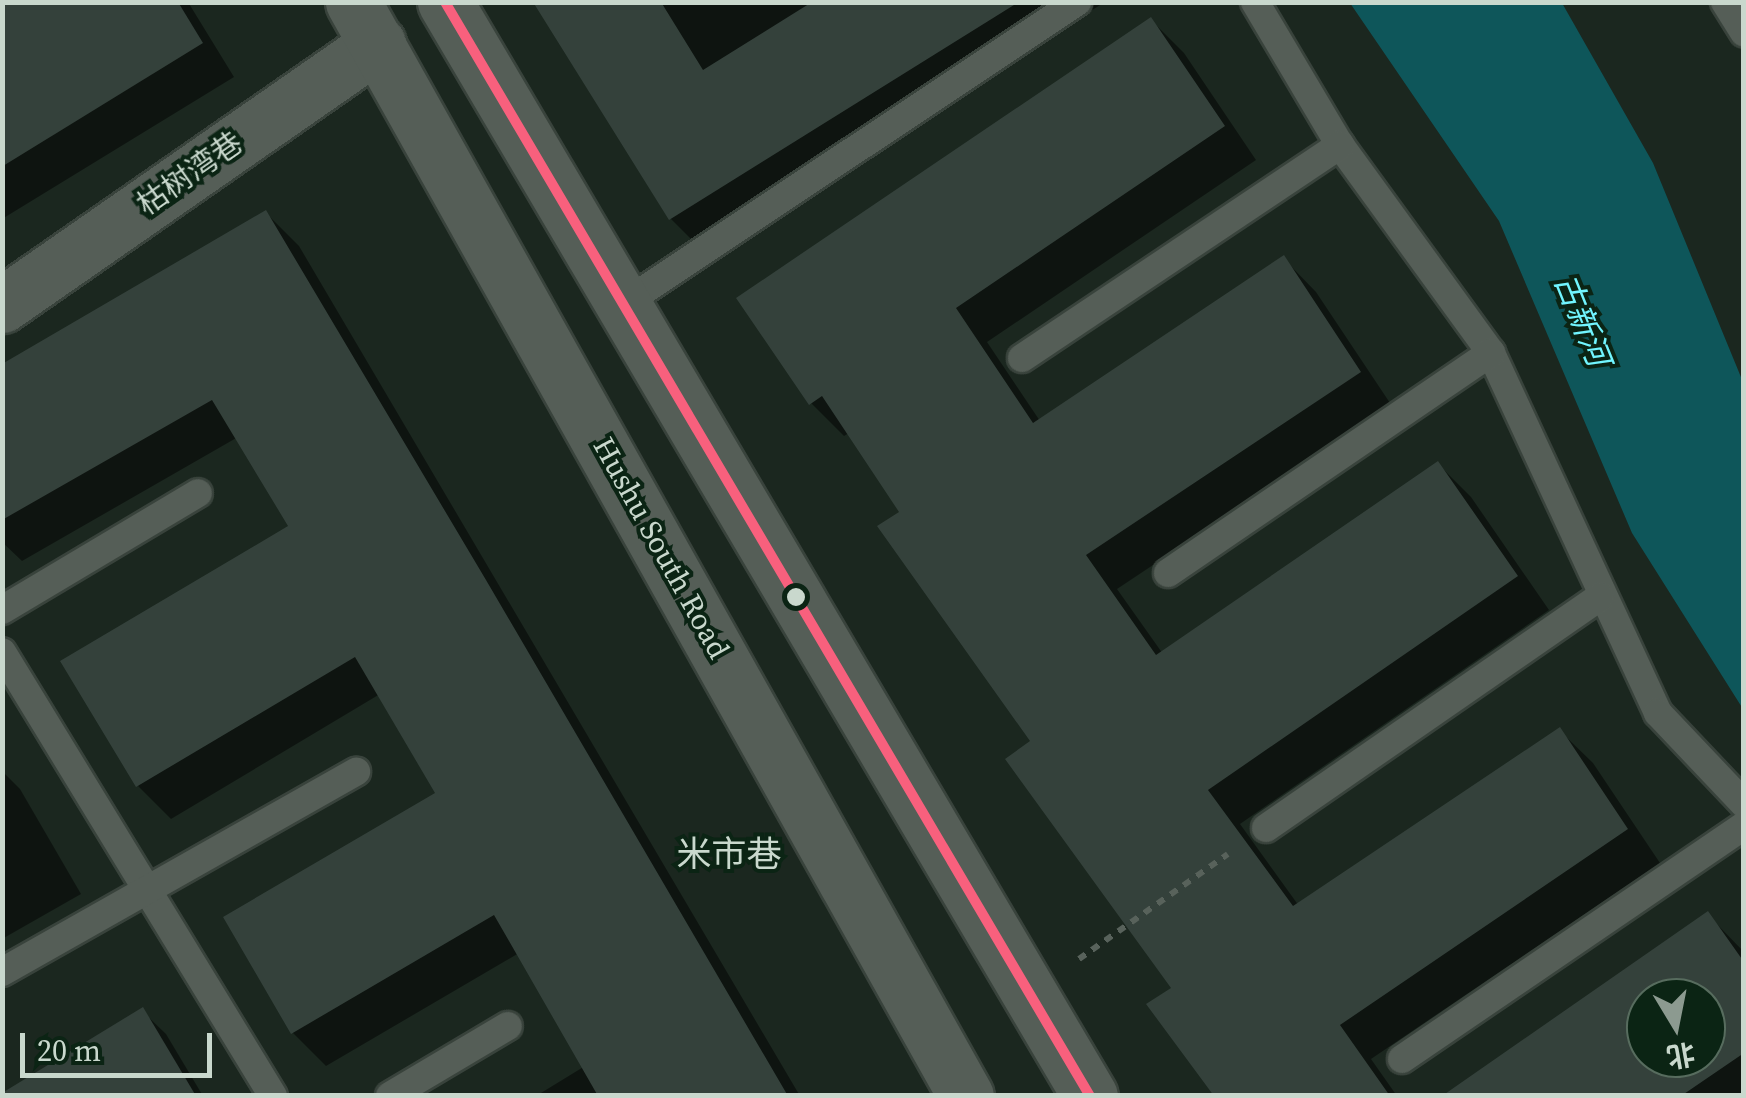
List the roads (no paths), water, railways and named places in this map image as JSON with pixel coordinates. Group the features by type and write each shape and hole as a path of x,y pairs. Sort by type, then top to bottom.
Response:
{"main road":[{"path":"444,2 626,302 790,595 1090,1096"},
{"name":"枯树湾巷","path":"2,305 366,23"},
{"name":"Hushu South Road","path":"366,23 966,1096"}],"lane":[{"path":"626,302 1077,2"},
{"path":"1255,2 1340,146 1491,353 1600,598 1658,713 1744,804"},
{"path":"1725,2 1744,32"},
{"path":"1022,358 1340,146"},
{"path":"1168,573 1491,353"},
{"path":"2,610 198,493"},
{"path":"1266,828 1600,598"},
{"path":"2,652 273,1096"},
{"path":"2,972 356,772"},
{"path":"1402,1059 1744,826"},
{"path":"390,1096 508,1026"}],"water":[{"name":"古新河","path":"1350,3 1562,3 1653,163 1743,382 1743,709 1632,533 1499,221"}],"district":[{"name":"米市巷","path":"729,854"}]}
